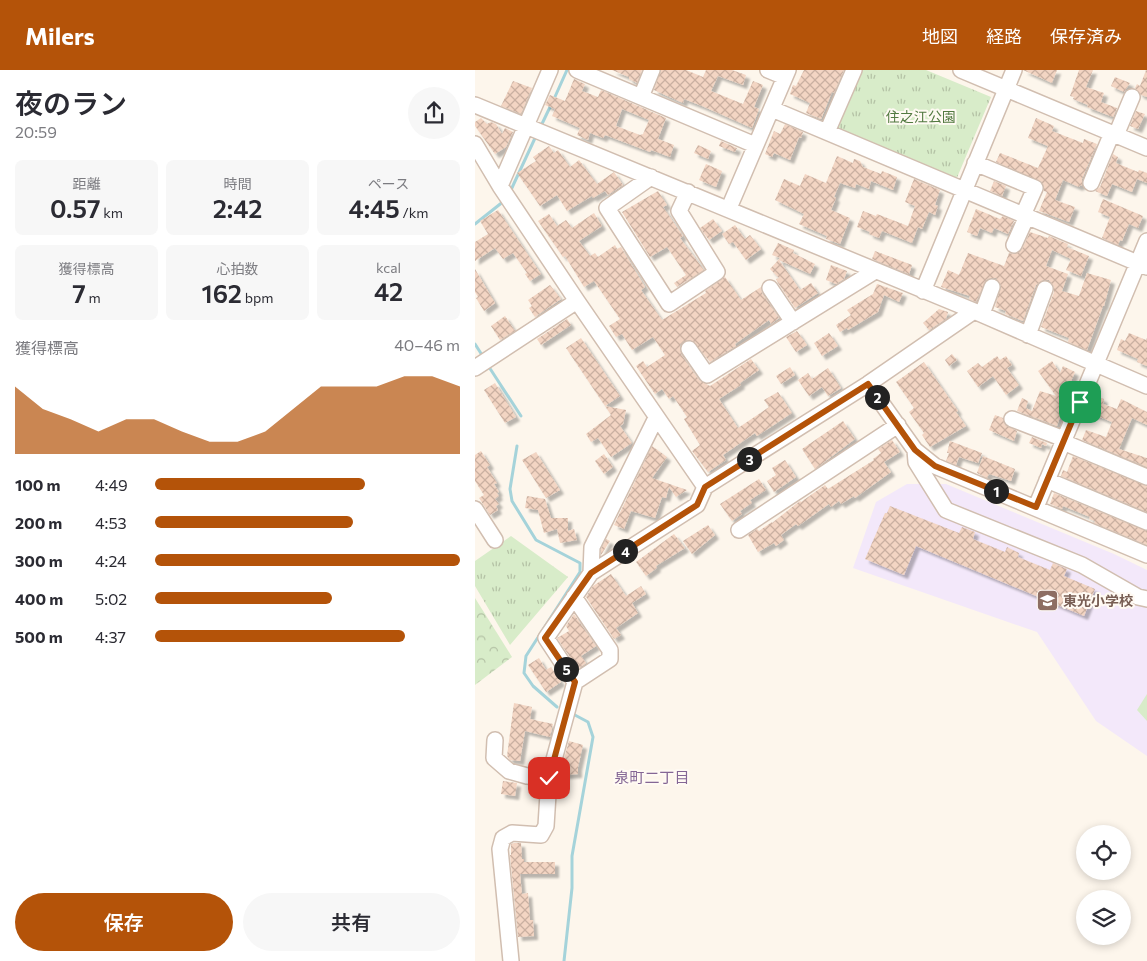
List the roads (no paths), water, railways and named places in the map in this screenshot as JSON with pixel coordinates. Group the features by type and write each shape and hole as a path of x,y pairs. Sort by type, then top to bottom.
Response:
{"street":[{"path":"500,186 549,70"},
{"path":"577,70 602,75 641,97 755,145"},
{"path":"641,97 652,70"},
{"path":"729,208 787,74 768,70"},
{"path":"827,132 854,70"},
{"path":"961,70 1147,148"},
{"path":"923,291 1014,70"},
{"path":"1091,183 1132,97"},
{"path":"475,105 729,208 923,291 978,312 1147,386"},
{"path":"772,109 1142,265"},
{"path":"475,144 500,186 577,301 705,487"},
{"path":"975,163 1035,188 1015,245"},
{"path":"651,177 607,208 669,304 717,272 679,211 688,192"},
{"path":"1036,507 1095,364 1142,265 1147,241"},
{"path":"689,349 707,375 875,271"},
{"path":"575,682 545,638 591,573 697,505 705,487 978,312 992,287"},
{"path":"770,288 793,322"},
{"path":"1028,335 1045,289"},
{"path":"475,368 577,301"},
{"path":"868,384 915,450 935,466 1147,555"},
{"path":"591,573 592,547 656,418"},
{"path":"1011,419 1147,477"},
{"path":"739,530 898,425"},
{"path":"915,450 916,462 946,510 1082,565 1138,597 1147,599"},
{"path":"1047,480 1147,522"},
{"path":"475,509 495,540"},
{"path":"511,961 500,849 503,838 512,833 541,835 546,826 549,778 575,682 610,659 610,650 574,597"},
{"path":"495,740 494,758 509,771 527,776 549,778"}],"waterway":[{"path":"554,99 567,70"},
{"path":"540,128 551,105"},
{"path":"510,192 536,136"},
{"path":"475,224 504,201"},
{"path":"475,344 482,355"},
{"path":"489,367 521,416"},
{"path":"517,446 510,489 512,501 536,540 580,563 580,572 526,656 524,673 533,686 557,707"},
{"path":"564,961 572,888 572,856 593,737 588,722 573,714"}],"place":[{"name":"東光小学校","path":"1047,601"}],"district":[{"name":"泉町二丁目","path":"652,778"}],"park label":[{"name":"住之江公園","path":"921,117"}]}
